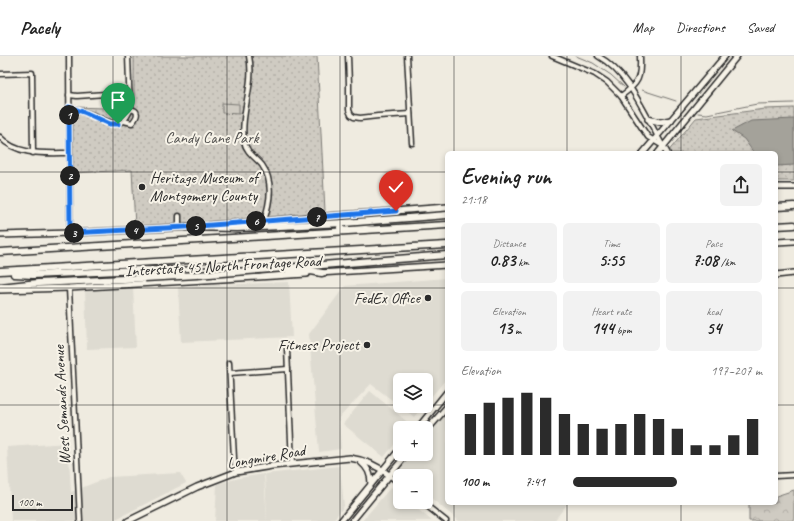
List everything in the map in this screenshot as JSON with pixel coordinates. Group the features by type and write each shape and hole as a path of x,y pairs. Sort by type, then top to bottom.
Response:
{"highway":[{"path":"778,207 794,206"},
{"path":"278,235 382,222 445,211"},
{"path":"182,227 237,228 344,223 445,215"},
{"path":"0,252 445,225"},
{"path":"778,226 794,225"},
{"path":"0,272 445,245"},
{"path":"0,287 45,283 197,275 445,255"},
{"path":"0,272 33,275 139,270 311,271 322,273"}],"main road":[{"path":"645,151 726,56"},
{"path":"659,151 737,56"},
{"path":"721,61 719,71 722,75"},
{"path":"648,119 660,122 672,120"},
{"path":"663,146 666,151"},
{"path":"778,187 794,187"},
{"path":"0,235 182,227 445,207"},
{"path":"778,242 794,241"},
{"name":"Interstate 45 North Frontage Road","path":"0,290 69,288 445,265"},
{"path":"778,275 794,273"},
{"path":"424,421 445,394"},
{"path":"433,424 445,409"},
{"name":"Longmire Road","path":"128,521 197,487 236,472 342,458 358,459 374,465 389,475"},
{"path":"341,521 393,458"},
{"path":"358,459 368,469 371,484"},
{"path":"352,521 401,461"}],"street":[{"path":"69,56 70,233"},
{"path":"69,107 110,124 118,124 124,121 130,111 128,56"},
{"path":"249,56 251,69 245,107 244,139 245,147 262,166 268,180 270,196 264,221"},
{"path":"348,56 349,110 351,115 360,118 410,114"},
{"path":"407,56 412,143"},
{"path":"552,56 595,74 607,82 621,96 648,137 656,138"},
{"path":"598,56 617,70 631,89 648,119 656,138 663,146"},
{"path":"621,96 637,83 640,75 640,56"},
{"path":"0,74 32,74 33,152"},
{"path":"69,95 77,96 120,93"},
{"path":"124,121 132,123 137,114 135,109 130,109"},
{"path":"0,137 9,145 22,150 33,152 69,153"},
{"path":"179,216 182,227"},
{"name":"West Semands Avenue","path":"69,288 80,521"},
{"path":"287,349 292,464"},
{"path":"229,363 236,472"},
{"path":"230,373 288,369"},
{"path":"389,475 393,478"},
{"path":"778,476 794,475"},
{"path":"431,509 446,521"}],"shaded area":[{"path":"794,119 794,165 778,166 778,151 753,151 744,139 732,131 751,121"},
{"path":"445,278 445,380 433,395 433,373 393,373 393,401 371,384 339,418 341,449 319,452 309,334 345,286"},
{"path":"289,282 292,337 181,342 178,287"},
{"path":"133,288 136,347 87,349 85,290"},
{"path":"370,391 393,410 393,413 397,413 406,421 393,421 393,446 384,457 343,424"},
{"path":"409,413 418,413 414,417"},
{"path":"445,414 445,505 566,505 554,521 459,521 433,500 433,469 400,469 406,461 433,461 433,429"},
{"path":"68,443 71,492 109,477 180,473 186,483 112,521 11,521 7,447"},
{"path":"340,466 344,506 333,521 267,521 265,474"},
{"path":"264,474 267,521 215,521 217,484 239,478"},
{"path":"391,487 393,489 393,509 417,509 432,521 362,521"}],"green space":[{"name":"Candy Cane Park","path":"134,56 317,56 325,211 269,218 135,226 132,170 73,173 73,107 134,109"},
{"path":"222,103 239,104 239,114 222,113"},
{"path":"794,108 794,181 778,181 778,151 669,151 696,118 765,109"},
{"path":"794,490 794,521 749,521 749,505 778,505 778,495"}],"waterway":[{"path":"576,56 593,63 611,75 624,87"},
{"path":"642,90 676,101"},
{"path":"698,113 707,114 757,104 794,103"}],"place":[{"name":"Heritage Museum of Montgomery County","path":"142,187"},
{"name":"FedEx Office","path":"428,298"},
{"name":"Fitness Project","path":"367,345"}],"route":[{"path":"118,124 110,124 69,107 70,233 185,227 396,211"}]}
